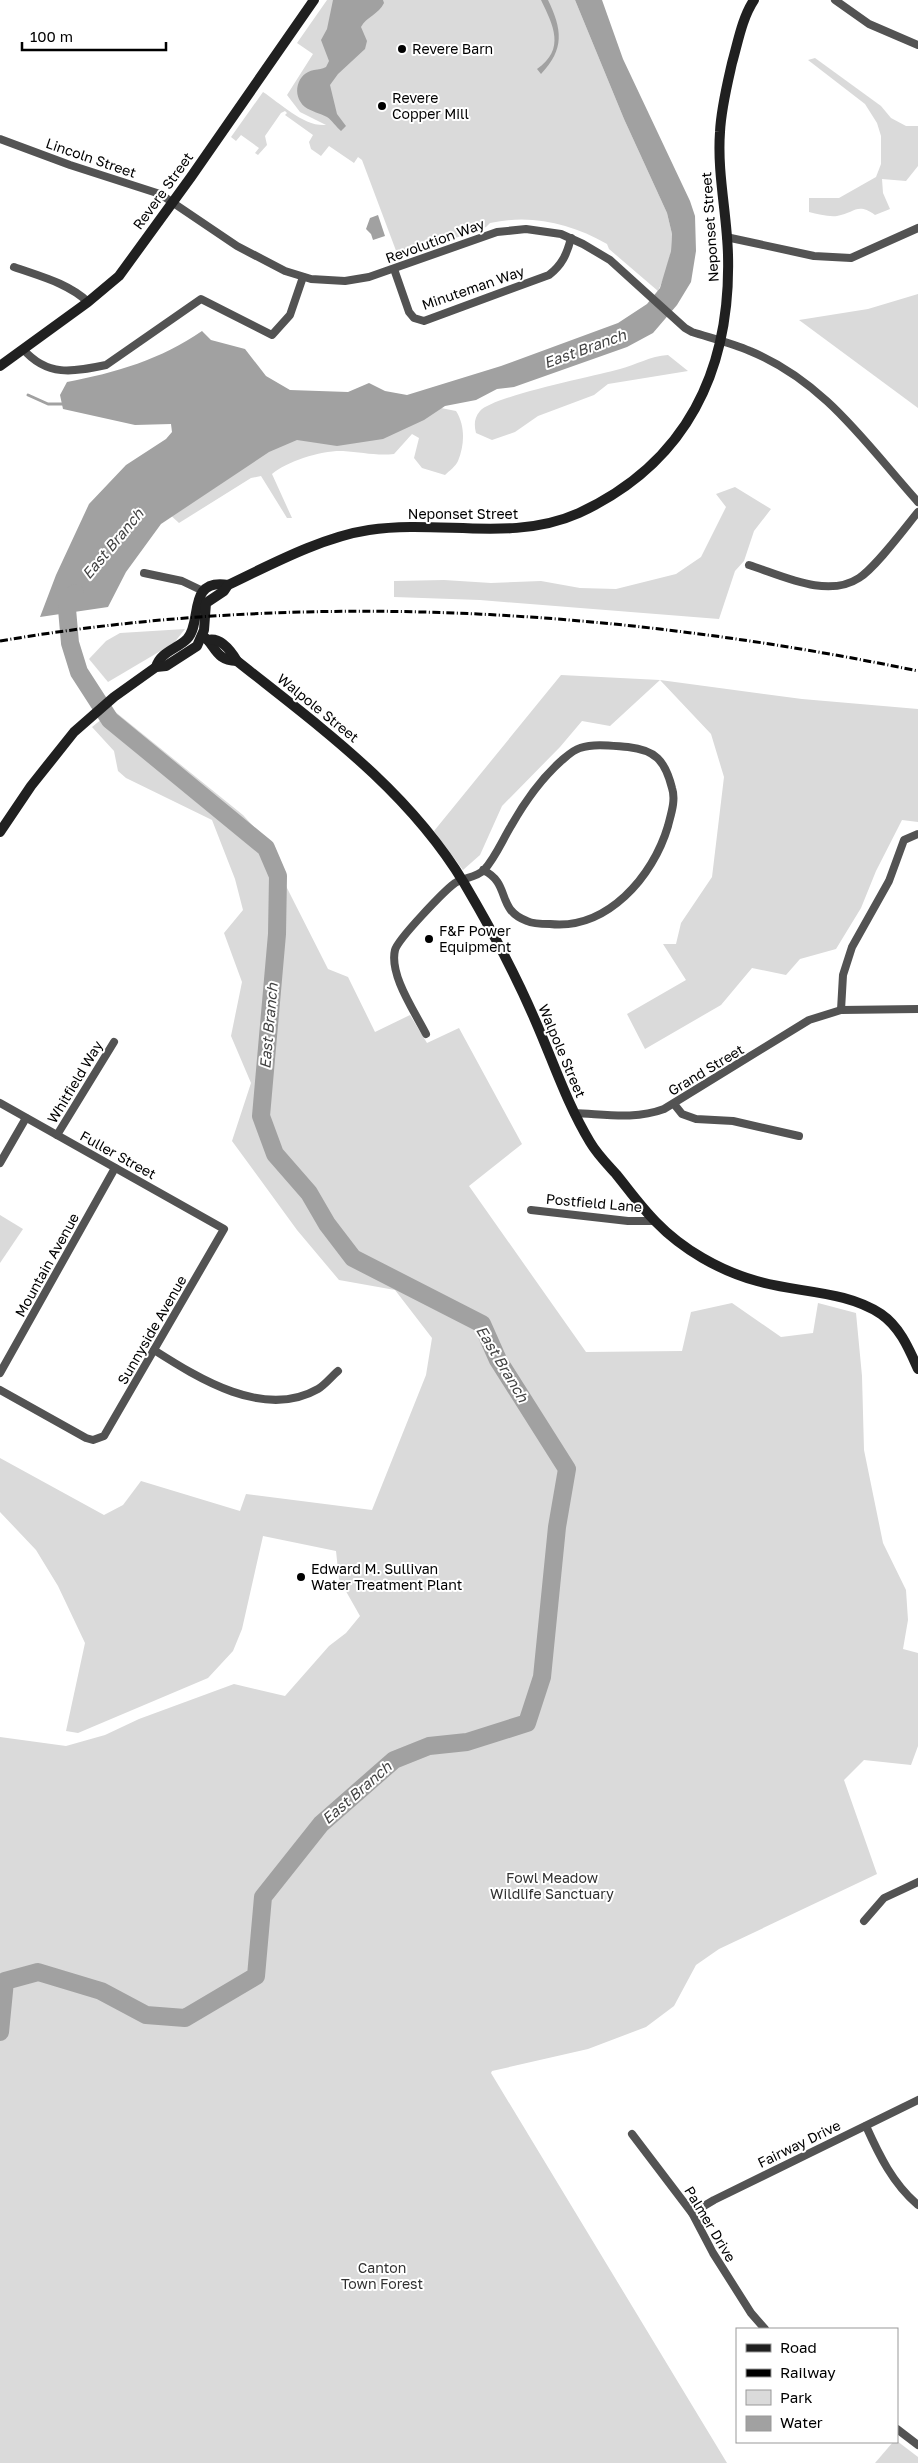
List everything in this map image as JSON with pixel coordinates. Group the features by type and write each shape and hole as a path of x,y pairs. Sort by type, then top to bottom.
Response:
{"main road":[{"name":"Revere Street","path":"0,366 88,302 118,276 173,202 314,0"},
{"name":"Neponset Street","path":"205,638 206,603 224,591 228,585 303,551 351,533 391,528 515,529 558,521 586,509 620,490 642,473 672,444 702,398 722,341 728,292 720,132 725,92 740,31 754,0"},
{"name":"Neponset Street","path":"203,591 221,584 228,585"},
{"path":"156,667 158,659 186,640 192,632 198,600 203,591"},
{"name":"Walpole Street","path":"192,632 205,638 218,640 237,660 383,781 433,837 462,880 502,951 533,1016 574,1113 591,1145 655,1221 677,1241 722,1267 757,1281 838,1297 881,1314 904,1339 916,1357 918,1369"},
{"path":"0,832 55,754 94,714 156,667 166,666 197,646 205,638"}],"street":[{"path":"835,0 869,24 918,45"},
{"name":"Lincoln Street","path":"0,138 70,165 160,194 173,202"},
{"name":"Revolution Way","path":"173,202 237,246 285,271 302,277 345,282 394,268 497,232 538,229 571,238 610,260 678,322 692,332 751,351 804,381 839,410 918,502"},
{"path":"726,238 814,256 851,258 918,228"},
{"name":"Minuteman Way","path":"394,268 409,312 414,318 424,321 549,275 559,268 571,238"},
{"path":"14,267 55,281 80,294 88,302"},
{"path":"23,349 32,360 42,367 52,370 89,369 106,365 122,356 168,320 201,299 272,336 290,315 302,277"},
{"path":"749,565 806,583 835,586 859,578 918,512"},
{"path":"144,573 182,581 203,591"},
{"path":"426,1034 398,980 394,963 395,949 417,922 455,884 483,870 499,849 525,804 552,770 572,752 586,747 610,746 644,749 657,755 674,792 672,811 665,835 656,856 642,877 629,893 610,908 578,924 559,925 528,922 513,914 505,902 500,886 494,876 483,870"},
{"path":"841,1010 843,976 852,947 889,881 904,840 918,834"},
{"name":"Grand Street","path":"574,1113 638,1116 652,1114 674,1104 809,1020 841,1010 918,1008"},
{"name":"Whitfield Way","path":"57,1135 114,1042"},
{"name":"Fuller Street","path":"0,1103 224,1229"},
{"path":"674,1104 682,1114 696,1119 734,1121 764,1130 784,1131 799,1136"},
{"path":"0,1163 26,1118"},
{"name":"Mountain Avenue","path":"0,1373 115,1168"},
{"name":"Postfield Lane","path":"531,1210 607,1219 655,1221"},
{"name":"Sunnyside Avenue","path":"0,1390 86,1438 98,1440 106,1434 224,1229"},
{"path":"154,1350 194,1376 256,1398 301,1396 319,1389 338,1372"},
{"path":"864,1921 884,1898 918,1882"},
{"name":"Fairway Drive","path":"692,2213 722,2196 918,2100"},
{"path":"866,2126 878,2152 895,2181 918,2205"},
{"name":"Palmer Drive","path":"632,2134 692,2213 713,2253 736,2290 751,2313 765,2328"},
{"path":"898,2430 918,2445"}],"green space":[{"path":"327,0 575,0 624,119 667,213 672,234 671,251 666,273 658,291 609,249 607,244 579,231 550,222 505,220 490,223 486,227 450,240 445,238 398,256 362,160 358,157 354,163 329,146 321,156 311,149 309,142 313,135 285,115 287,113 285,111 281,113 265,136 267,145 258,155 255,153 259,148 241,135 236,141 231,137 263,92 301,118 318,125 326,125 300,112 287,95 313,54 297,43"},
{"path":"815,58 881,106 891,118 906,126 918,126 918,166 906,181 882,179 883,193 890,209 875,215 864,209 837,216 809,212 809,198 839,198 876,177 881,164 881,136 877,123 865,104 808,60"},
{"path":"918,294 918,408 799,320 868,309"},
{"path":"668,355 688,371 608,384 594,395 538,416 515,432 492,440 476,433 475,424 477,416 480,411 489,405 523,393"},
{"path":"431,406 456,411 461,422 462,448 458,461 445,475 422,468 414,458 419,438 412,434 394,454 326,452 306,457 279,469 272,474 292,518 287,518 261,476 251,478 179,523 167,512 263,440"},
{"path":"735,487 771,509 754,531 744,561 735,571 719,619 480,600 394,597 394,581 444,580 491,583 541,581 580,588 616,589 676,574 701,557 726,507 716,494"},
{"path":"185,629 174,643 108,682 89,659 106,641 120,633"},
{"path":"561,675 660,680 610,726 582,721 560,747 502,806 480,855 463,870 434,831"},
{"path":"660,680 802,699 918,709 918,822 902,820 876,871 861,908 836,949 800,959 786,975 752,968 721,1005 645,1049 627,1014 686,980 663,944 676,944 681,923 712,877 724,777 711,734"},
{"path":"113,710 243,815 272,847 287,888 328,969 348,977 375,1032 410,1015 427,1043 459,1028 522,1144 469,1186 586,1352 682,1351 691,1312 732,1303 781,1337 813,1333 818,1303 856,1313 862,1376 864,1450 883,1543 906,1590 908,1620 903,1649 918,1653 918,1746 911,1765 864,1760 844,1780 877,1874 719,1949 696,1965 674,2006 646,2027 588,2049 492,2071 491,2073 727,2463 0,2463 0,1737 66,1746 105,1735 139,1719 234,1684 285,1696 329,1646 346,1633 360,1616 339,1579 336,1551 263,1536 242,1629 233,1651 208,1678 78,1733 66,1731 85,1643 58,1586 36,1550 0,1512 0,1458 104,1515 123,1505 141,1481 240,1511 246,1494 372,1510 426,1375 432,1338 395,1290 339,1280 297,1230 232,1141 251,1083 231,1036 242,982 224,933 243,910 235,879 212,820 126,778 118,771 114,751 92,727"},
{"path":"0,1215 23,1229 0,1263"},
{"path":"898,2442 918,2457 918,2463 875,2463 892,2443"}],"water":[{"path":"333,0 383,0 384,3 361,27 367,41 365,49 338,74 330,85 337,114 346,126 341,131 327,117 305,107 298,97 297,91 303,75 326,67 329,61 321,40 327,29"},
{"path":"541,0 548,0 553,10 559,38 554,56 541,74 537,69 552,53 554,36 550,19"},
{"path":"575,0 602,0 623,59 690,201 695,216 696,251 691,282 677,305 653,333 627,347 514,387 497,389 476,400 445,406 424,420 383,439 337,446 297,440 269,452 161,524 126,572 108,607 40,617 56,575 89,504 126,465 166,439 172,432 171,424 135,425 63,409 60,395 67,382 138,364 171,350 202,331 211,340 245,349 266,376 290,390 348,392 369,383 385,391 407,395 501,366 618,323 647,304 660,288 671,251 672,234 667,213 624,119"},
{"path":"378,215 385,236 373,240 371,234 366,229 370,218"}],"waterway":[{"path":"28,395 48,404 65,404"},
{"name":"East Branch","path":"0,2032 5,1981 38,1972 101,1991 146,2015 185,2018 256,1976 263,1897 321,1824 394,1760 429,1746 467,1742 527,1723 542,1677 557,1527 567,1469 498,1360 482,1324 353,1258 327,1224 309,1193 275,1154 261,1116 277,934 278,876 266,848 110,720 79,672 70,643 67,609 75,593"}],"railway":[{"path":"0,641 114,625 229,615 345,611 461,613 576,621 691,633 805,650 918,671"}],"place":[{"name":"Revere Barn","path":"402,49"},
{"name":"Revere Copper Mill","path":"382,106"},
{"name":"F&F Power Equipment","path":"429,939"},
{"name":"Edward M. Sullivan Water Treatment Plant","path":"301,1577"}],"park label":[{"name":"Fowl Meadow Wildlife Sanctuary","path":"552,1886"},
{"name":"Canton Town Forest","path":"382,2276"}]}
